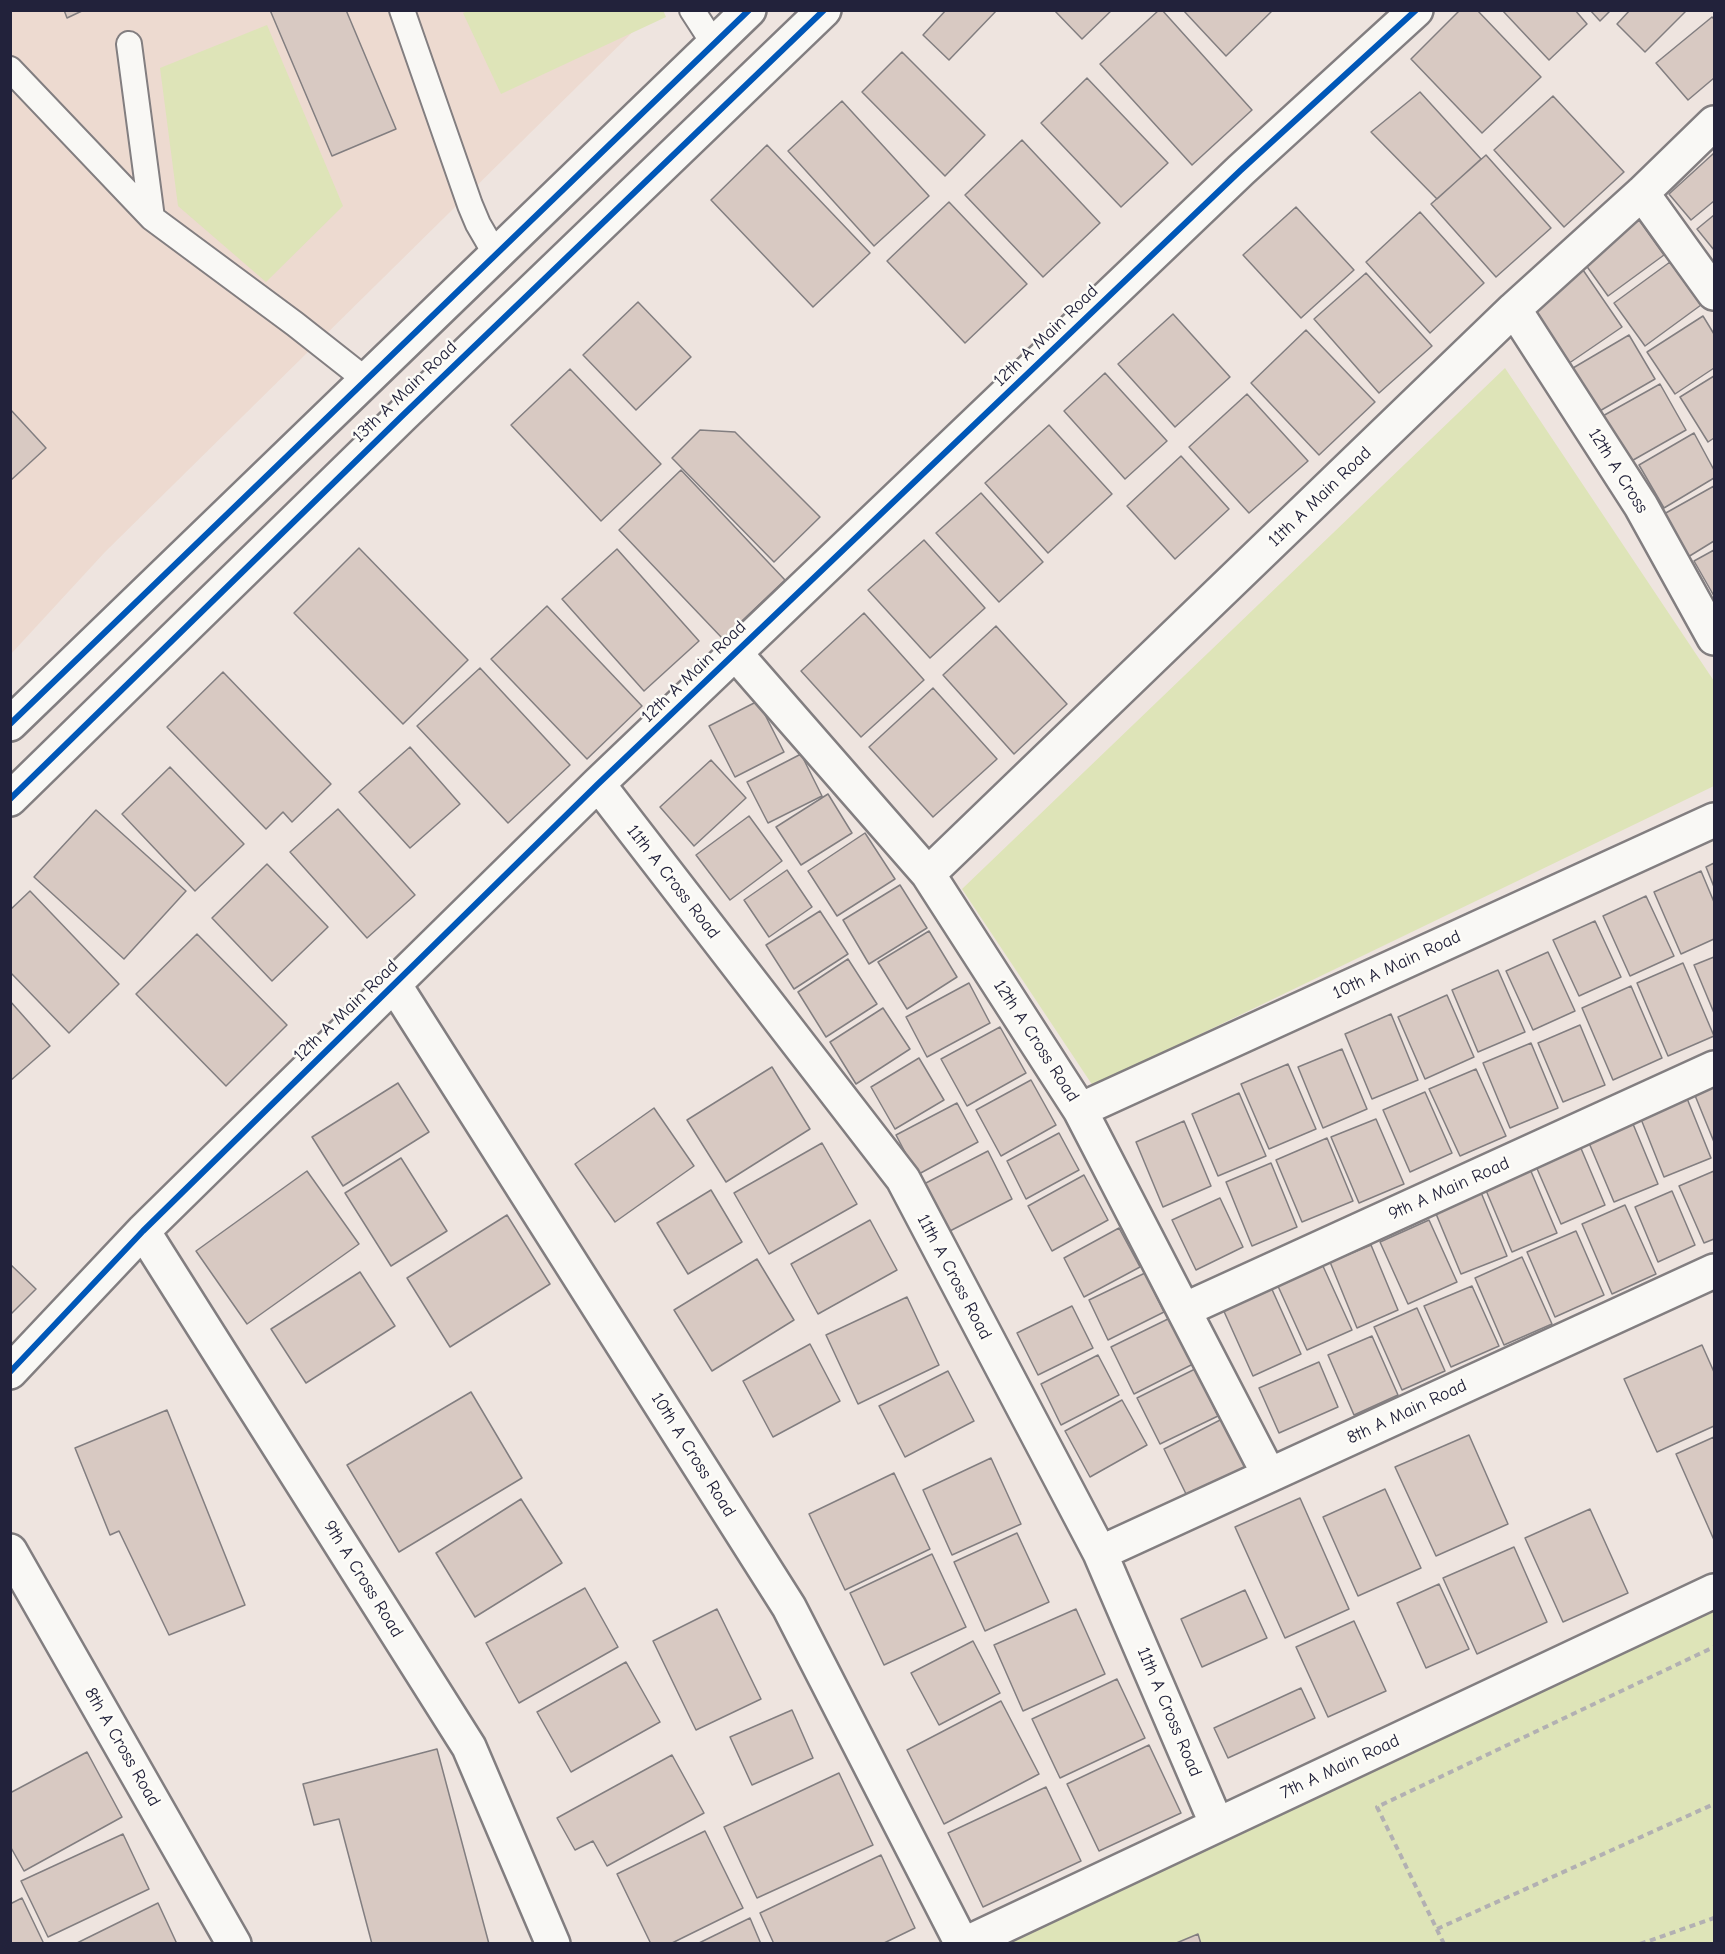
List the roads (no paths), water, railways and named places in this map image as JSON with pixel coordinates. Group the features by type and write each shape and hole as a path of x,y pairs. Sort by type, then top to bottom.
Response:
{"street":[{"name":"13th A Main Road","path":"10,724 749,10"},
{"name":"13th A Main Road","path":"10,799 824,10"},
{"name":"12th A Main Road","path":"10,1371 143,1231 598,784 1241,170 1416,10"},
{"path":"714,44 750,82"},
{"name":"11th A Main Road","path":"928,874 1514,309 1642,193 1714,123"},
{"path":"1642,193 1714,292"},
{"path":"530,222 566,259"},
{"name":"12th A Cross","path":"1514,309 1641,506 1714,638"},
{"name":"12th A Cross Road","path":"735,653 928,874 1080,1110 1269,1475"},
{"name":"11th A Cross Road","path":"598,784 903,1179 1100,1552 1217,1825"},
{"name":"10th A Main Road","path":"1080,1110 1714,820"},
{"name":"10th A Cross Road","path":"394,984 789,1607 963,1944"},
{"name":"9th A Main Road","path":"1184,1310 1714,1068"},
{"name":"9th A Cross Road","path":"143,1231 469,1747 553,1944"},
{"name":"8th A Main Road","path":"1100,1552 1714,1271"},
{"name":"8th A Cross Road","path":"10,1551 234,1944"},
{"name":"7th A Main Road","path":"963,1944 1714,1591"}],"lane":[{"path":"402,10 470,205 496,255"},
{"path":"692,10 714,44"},
{"path":"129,44 152,218"},
{"path":"12,74 152,218 366,380"}]}
